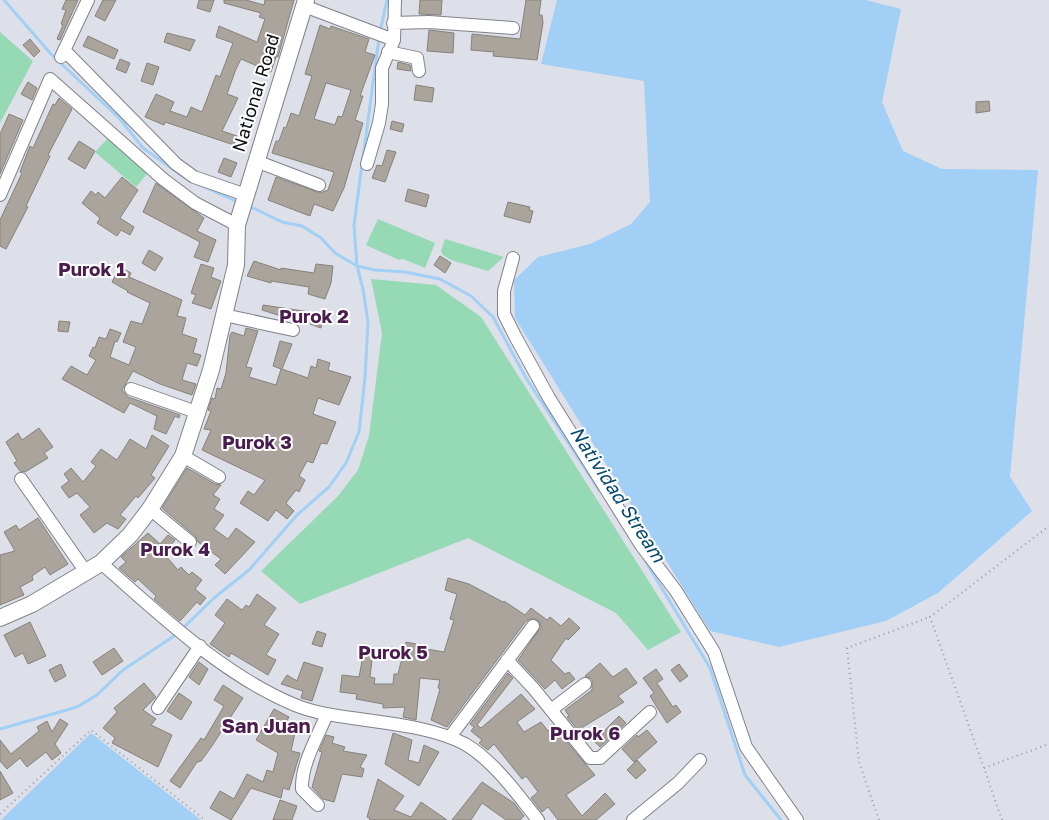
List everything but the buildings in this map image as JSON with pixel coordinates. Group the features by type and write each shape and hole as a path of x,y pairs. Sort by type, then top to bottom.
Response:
{"main road":[{"name":"National Road","path":"0,618 32,604 100,563 130,535 150,509 183,456 199,413 236,265 237,225 305,3"}],"street":[{"path":"88,0 62,54 176,164 194,177 245,200"},
{"path":"366,164 379,123 382,104 382,68 388,52 384,37 393,23 395,0"},
{"path":"305,3 384,37"},
{"path":"393,23 429,22 512,28"},
{"path":"388,52 417,58 419,71"},
{"path":"0,195 50,79 162,179 195,203 237,225"},
{"path":"256,161 319,185"},
{"path":"514,258 504,291 504,314 515,336 549,398 636,537 676,591 714,652 746,748 797,820"},
{"path":"224,315 293,330"},
{"path":"131,389 199,413"},
{"path":"183,456 219,477"},
{"path":"21,479 86,572"},
{"path":"150,509 190,542"},
{"path":"100,563 188,638 231,670 281,699 297,706 327,714 388,723 450,737 479,755 538,820"},
{"path":"450,737 533,626"},
{"path":"158,708 200,646"},
{"path":"506,660 586,755 594,759 600,758 650,712"},
{"path":"550,710 585,684"},
{"path":"318,804 302,789 302,782 305,766 327,714"},
{"path":"633,820 678,783 700,760"}],"path":[{"path":"879,820 859,762 847,648 930,617 1049,526"},
{"path":"930,617 1002,820"},
{"path":"0,814 90,730 205,820"},
{"path":"984,768 1049,744"}],"green space":[{"path":"0,32 33,61 0,123"},
{"path":"111,135 151,169 136,187 95,152"},
{"path":"378,219 435,243 425,268 403,259 399,260 366,245"},
{"path":"445,239 504,257 488,271 451,260 443,255 441,251"},
{"path":"371,279 436,285 481,317 681,632 648,650 616,613 468,538 300,604 261,571 338,496 358,470 369,436 382,333"}],"water":[{"path":"557,0 866,0 901,9 882,102 903,151 942,169 1038,170 1010,477 1032,511 938,593 886,621 779,647 710,631 515,318 514,280 538,257 590,244 631,224 650,202 644,81 541,64"},
{"path":"91,733 201,820 1,820"}],"waterway":[{"path":"4,0 51,54 120,119 143,148 184,177"},
{"path":"380,32 387,0"},
{"path":"363,158 379,38"},
{"path":"181,630 214,598 249,570 297,515 329,487 346,463 359,432 365,378 368,322 357,266 354,225 362,164"},
{"path":"200,185 238,202"},
{"name":"Natividad Stream","path":"249,206 282,222 302,226 321,238 335,253 357,266 440,279 471,296 493,317 526,378 599,490"},
{"name":"Natividad Stream","path":"646,562 710,668 745,775 781,820"},
{"path":"0,729 77,707 97,695 123,670 177,634"}],"district":[{"name":"Purok 1","path":"92,269"},
{"name":"Purok 2","path":"314,316"},
{"name":"Purok 3","path":"257,442"},
{"name":"Purok 4","path":"175,549"},
{"name":"Purok 5","path":"393,652"},
{"name":"San Juan","path":"266,726"},
{"name":"Purok 6","path":"585,733"}]}
